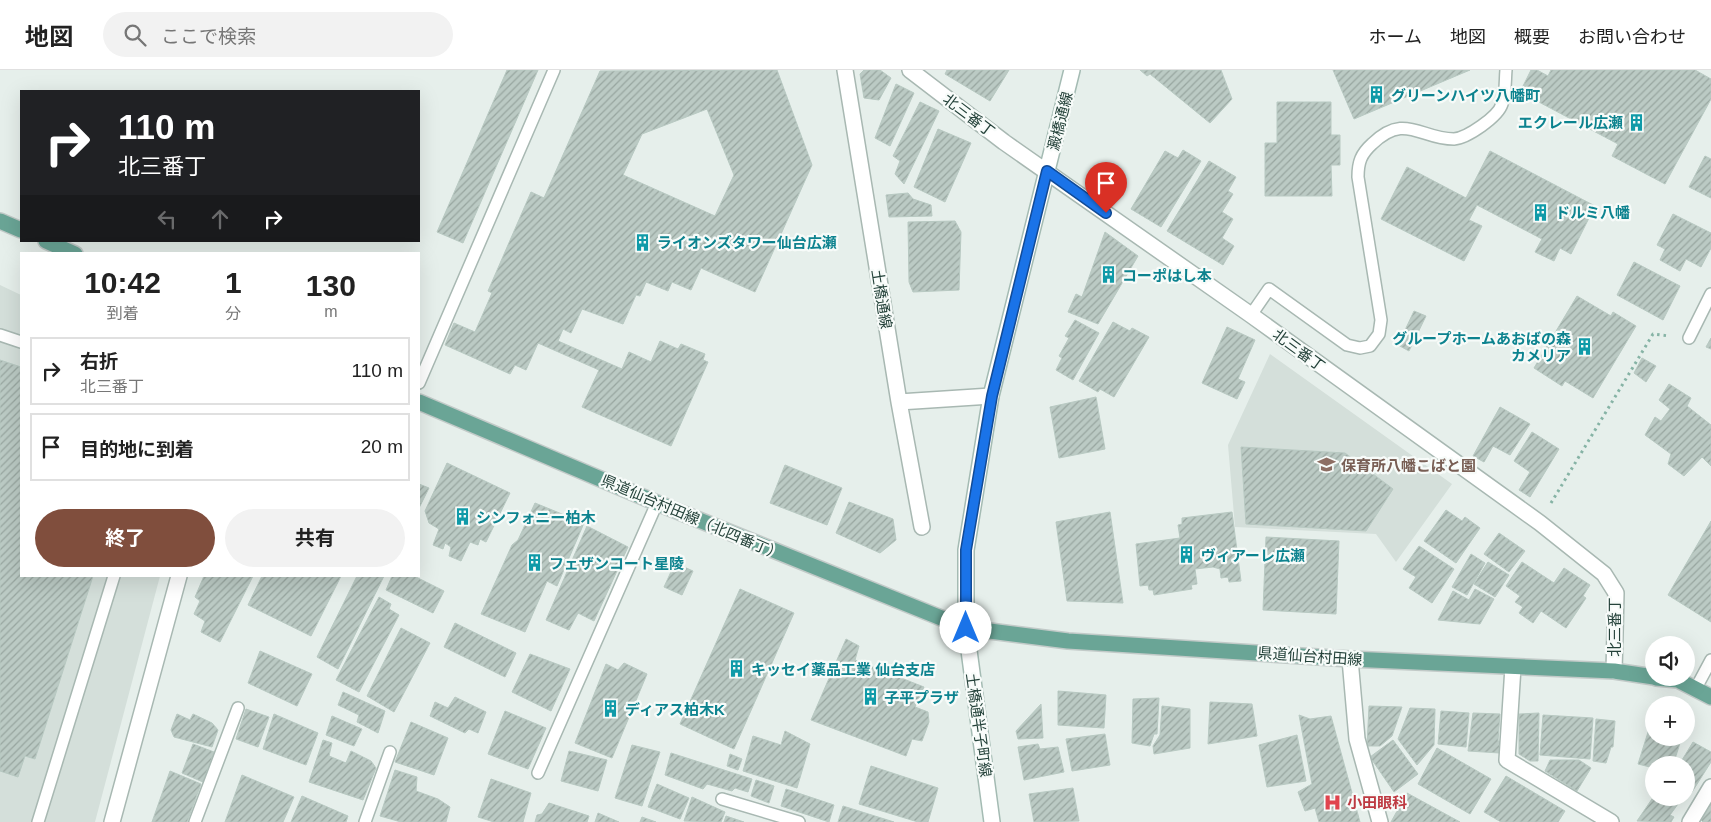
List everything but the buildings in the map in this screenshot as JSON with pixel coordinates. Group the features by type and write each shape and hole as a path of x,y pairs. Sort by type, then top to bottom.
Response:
{"main road":[{"path":"0,221 20,230"},
{"path":"48,242 71,252"},
{"name":"県道仙台村田線（北四番丁）","path":"420,402 657,503 966,628"},
{"name":"県道仙台村田線","path":"966,628 1068,641 1350,659 1614,671 1645,676"},
{"name":"県道仙台村田線","path":"1692,686 1711,697"}],"street":[{"name":"土橋通線","path":"845,70 898,402 922,527"},
{"name":"北三番丁","path":"910,70 1047,171 1540,523 1604,574 1616,593 1614,671"},
{"name":"澱橋通線","path":"992,396 1072,70"},
{"path":"898,402 992,396"},
{"name":"土橋通半子町線","path":"992,396 966,550 966,628 992,822"},
{"path":"112,822 179,577"},
{"path":"1350,659 1356,739 1380,822"},
{"path":"1513,667 1507,760 1611,822"},
{"path":"1690,822 1711,787"}],"lane":[{"path":"420,381 554,70"},
{"path":"1251,315 1269,289 1347,345 1360,348 1370,346 1378,334 1381,320 1358,177 1361,156 1385,132 1413,128 1438,137 1456,139 1475,130 1493,118 1502,105 1506,70"},
{"path":"1689,338 1711,294"},
{"path":"0,335 20,342"},
{"path":"538,773 657,503"},
{"path":"38,822 114,577"},
{"path":"1696,688 1711,660"},
{"path":"195,822 238,708"},
{"path":"365,822 390,752"},
{"path":"722,798 800,822"}],"path":[{"path":"1540,523 1653,334"}],"shaded area":[{"path":"0,285 20,295 20,577 160,577 95,822 0,822"},
{"name":"保育所八幡こばと園","path":"1270,354 1452,484 1396,562 1376,534 1235,527 1228,445"}],"place":[{"name":"グリーンハイツ八幡町","path":"1377,95"},
{"name":"エクレール広瀬","path":"1637,122"},
{"name":"ドルミ八幡","path":"1541,212"},
{"name":"ライオンズタワー仙台広瀬","path":"643,242"},
{"name":"コーポはし本","path":"1108,275"},
{"name":"グループホームあおばの森 カメリア","path":"1585,347"},
{"name":"保育所八幡こばと園","path":"1327,465"},
{"name":"シンフォニー柏木","path":"462,517"},
{"name":"ヴィアーレ広瀬","path":"1187,555"},
{"name":"フェザンコート星陵","path":"535,563"},
{"name":"キッセイ薬品工業 仙台支店","path":"737,669"},
{"name":"子平プラザ","path":"870,697"},
{"name":"ディアス柏木K","path":"611,709"},
{"name":"小田眼科","path":"1333,802"}],"route":[{"path":"966,628 966,550 992,396 1047,171 1106,213"}]}
